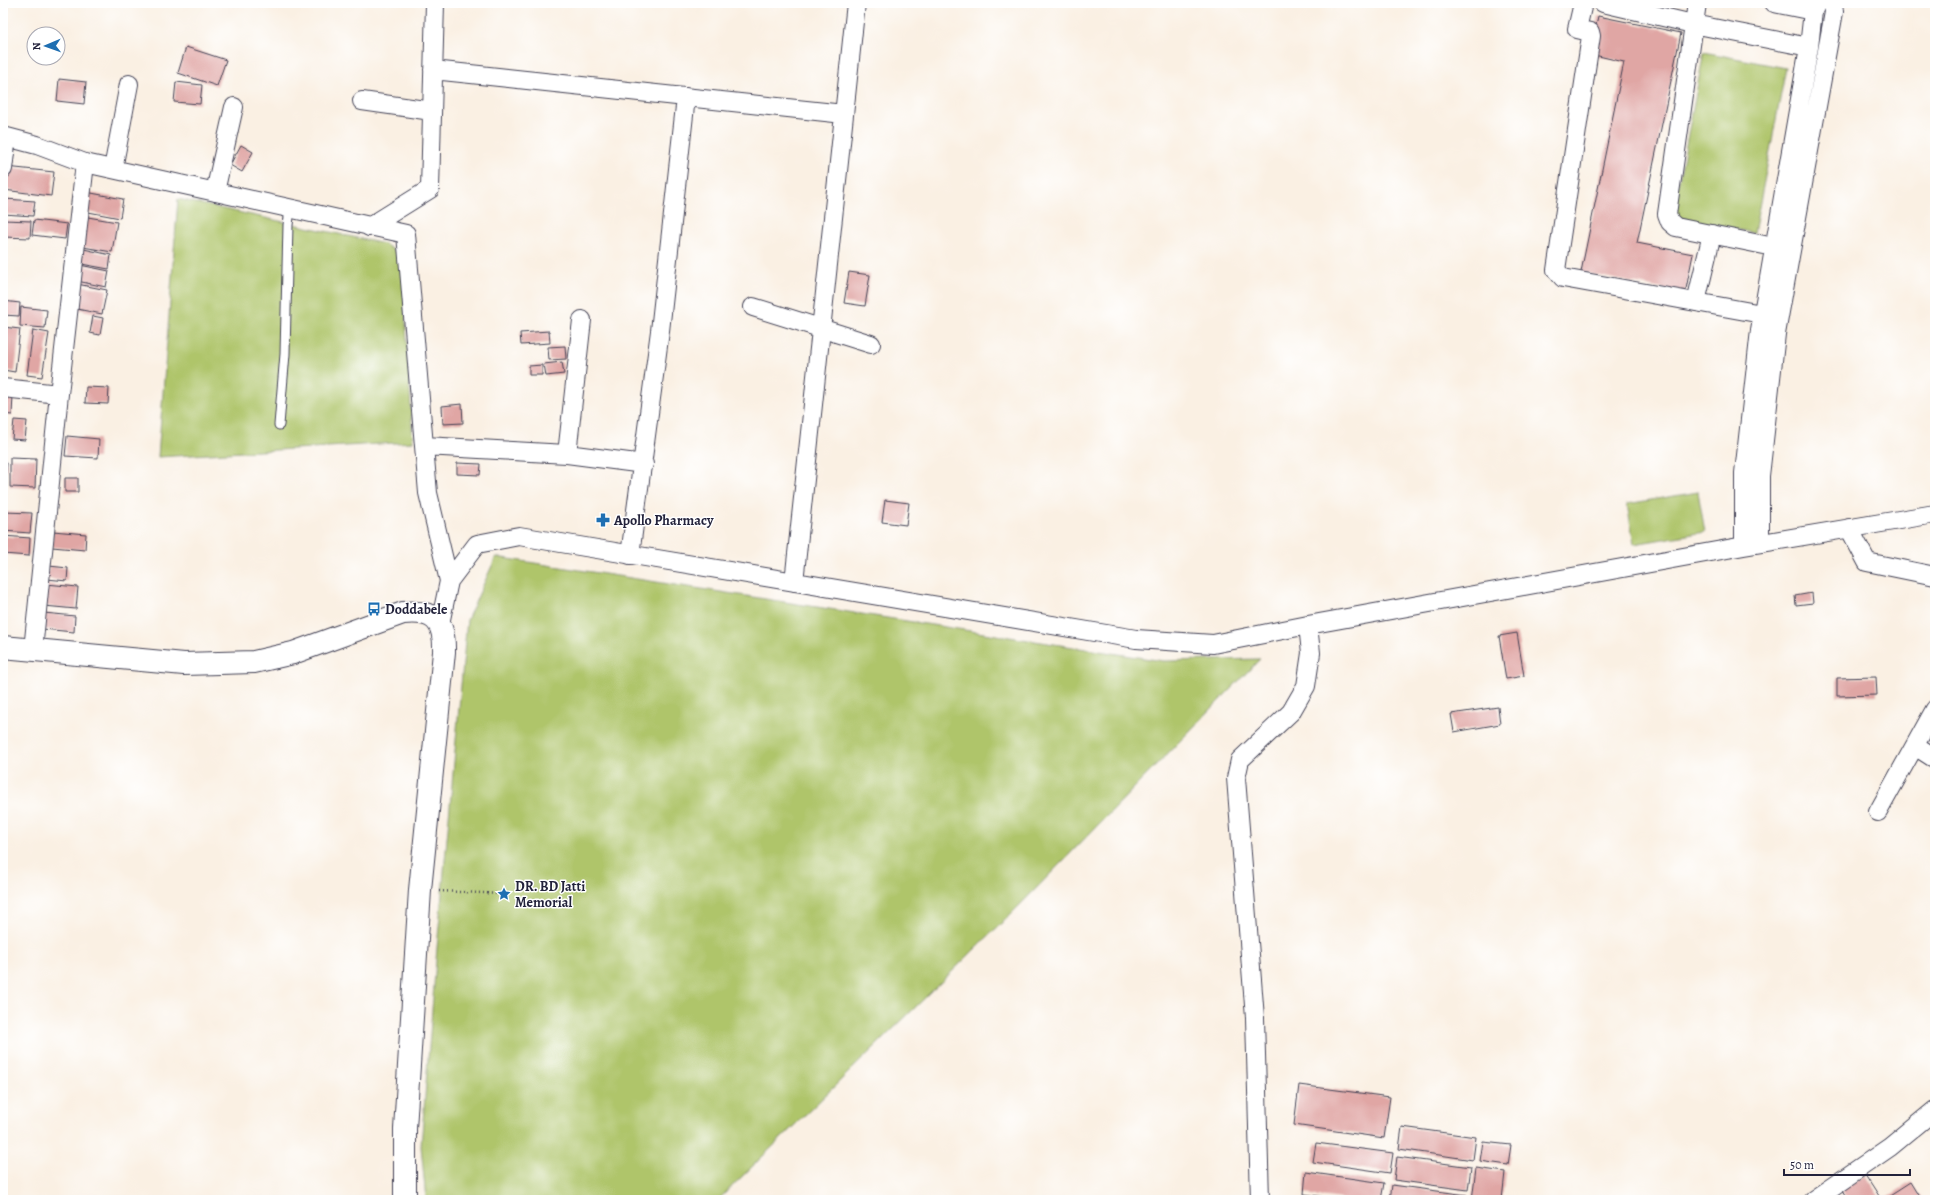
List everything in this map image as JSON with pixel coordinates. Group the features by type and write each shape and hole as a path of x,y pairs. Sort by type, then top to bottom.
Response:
{"street":[{"path":"368,227 430,189 435,3"},
{"path":"794,582 856,3"},
{"path":"1583,3 1577,29 1590,32 1591,36 1556,270 1563,278 1770,315"},
{"path":"1603,3 1694,24 1809,47"},
{"path":"1698,3 1667,214 1670,222 1676,227 1774,247"},
{"path":"1770,315 1774,247 1815,7 1774,3"},
{"path":"1752,544 1744,473 1770,315 1834,12 1833,3"},
{"path":"434,70 844,114"},
{"path":"113,169 129,84"},
{"path":"630,555 644,464 686,97"},
{"path":"362,101 432,111"},
{"path":"215,192 234,107"},
{"path":"3,169 5,136 37,145 85,163 368,227 406,234 428,493 448,581 440,624"},
{"path":"33,650 58,394 85,163"},
{"path":"1696,302 1712,234"},
{"path":"753,307 871,344"},
{"path":"567,454 582,320"},
{"path":"3,388 58,394"},
{"path":"425,446 567,454 644,464"},
{"path":"448,581 477,544 519,536 1136,639 1213,644 1308,625 1752,544 1935,514"},
{"path":"1849,528 1867,562 1935,576"},
{"path":"3,647 184,664 229,664 254,662 293,653 403,612 422,612 430,614 440,624 444,634 444,652 420,890 405,1129 405,1200"},
{"path":"1260,1200 1255,1018 1236,778 1240,760 1291,712 1306,686 1311,653 1308,625"},
{"path":"1878,812 1935,709"},
{"path":"1915,746 1932,757 1935,755"},
{"path":"1813,1200 1890,1147 1935,1110"}],"lane":[{"path":"279,425 285,354 287,240 290,209"}],"path":[{"path":"420,890 504,894"}],"green space":[{"path":"1704,52 1786,68 1754,233 1672,216"},
{"path":"178,199 385,244 402,257 413,442 158,457"},
{"path":"1698,492 1705,532 1634,544 1627,504"},
{"path":"496,557 1163,661 1260,659 1017,908 718,1200 426,1200 421,1146 437,948 467,620"}],"building":[{"path":"1598,16 1681,33 1637,243 1693,254 1685,294 1581,272 1624,62 1590,54"},
{"path":"186,47 226,60 217,86 178,73"},
{"path":"59,79 86,82 84,104 57,101"},
{"path":"176,82 202,85 200,104 174,102"},
{"path":"241,145 253,152 242,172 230,165"},
{"path":"6,167 54,172 51,196 4,190"},
{"path":"86,192 123,199 120,218 83,211"},
{"path":"4,199 35,201 33,216 3,214"},
{"path":"82,216 117,222 112,252 77,246"},
{"path":"3,220 31,221 30,238 3,237"},
{"path":"34,220 67,224 65,239 32,235"},
{"path":"79,248 111,255 109,269 76,263"},
{"path":"75,264 109,271 106,287 72,280"},
{"path":"849,272 870,275 865,306 844,303"},
{"path":"77,284 107,290 102,314 72,308"},
{"path":"3,301 20,303 19,316 3,315"},
{"path":"21,307 47,310 45,328 20,326"},
{"path":"93,316 103,318 100,335 90,333"},
{"path":"3,327 20,329 15,372 3,370"},
{"path":"33,330 49,333 42,377 27,375"},
{"path":"549,331 550,343 521,345 520,333"},
{"path":"565,346 566,359 549,360 548,347"},
{"path":"562,362 564,374 546,376 544,364"},
{"path":"542,365 542,375 529,375 529,366"},
{"path":"86,387 109,388 108,404 85,403"},
{"path":"3,394 13,395 12,415 3,414"},
{"path":"462,404 463,423 443,424 442,406"},
{"path":"14,420 27,421 25,440 12,439"},
{"path":"67,436 99,439 98,458 65,456"},
{"path":"10,458 36,459 35,488 10,487"},
{"path":"3,462 7,463 5,483 3,483"},
{"path":"457,463 481,464 480,475 457,474"},
{"path":"65,478 78,478 78,492 65,492"},
{"path":"885,500 909,503 906,525 882,522"},
{"path":"4,512 32,513 30,533 3,531"},
{"path":"53,531 86,534 85,550 52,547"},
{"path":"3,536 30,538 29,556 3,554"},
{"path":"49,566 68,568 67,581 47,579"},
{"path":"46,584 78,587 76,609 44,606"},
{"path":"1812,593 1813,603 1796,605 1795,596"},
{"path":"44,613 75,616 74,632 42,629"},
{"path":"1517,633 1524,676 1506,679 1499,636"},
{"path":"1876,677 1877,695 1837,696 1837,678"},
{"path":"1498,707 1500,724 1454,732 1451,714"},
{"path":"1299,1085 1390,1097 1384,1138 1294,1125"},
{"path":"1402,1127 1476,1137 1473,1160 1399,1149"},
{"path":"1483,1142 1511,1145 1508,1165 1480,1161"},
{"path":"1316,1143 1393,1153 1390,1173 1313,1162"},
{"path":"1397,1157 1471,1167 1468,1190 1394,1180"},
{"path":"1476,1168 1505,1172 1502,1200 1472,1200"},
{"path":"1306,1172 1384,1183 1381,1200 1348,1200 1304,1194"},
{"path":"1865,1175 1881,1200 1848,1200 1842,1190"},
{"path":"1911,1182 1922,1200 1883,1200"},
{"path":"1392,1185 1467,1195 1466,1200 1390,1200"}],"place":[{"name":"Apollo Pharmacy","path":"603,520"},
{"name":"Doddabele","path":"374,609"},
{"name":"DR. BD Jatti Memorial","path":"504,894"}]}
